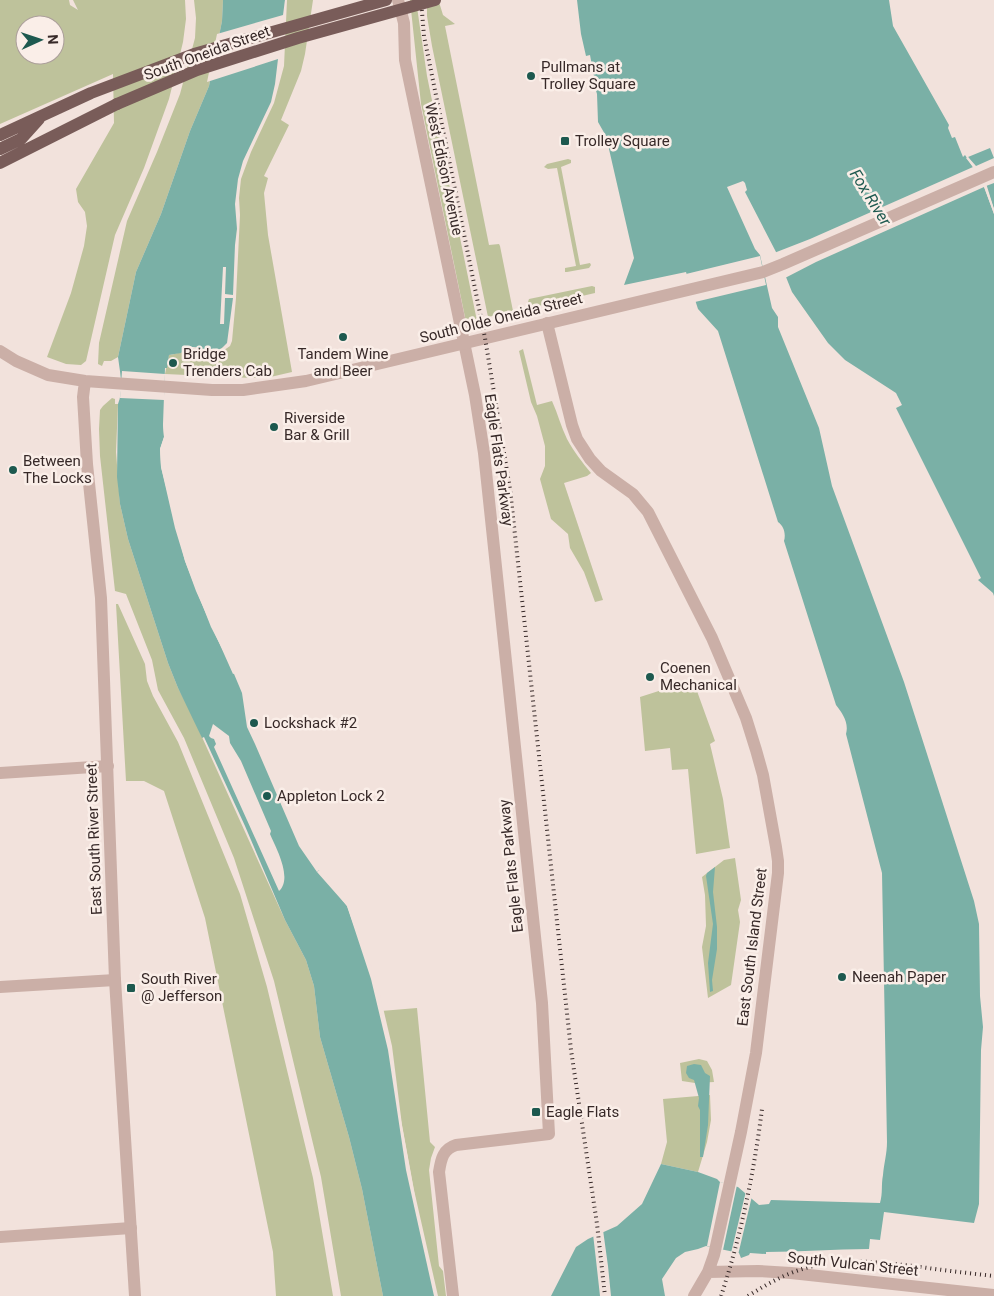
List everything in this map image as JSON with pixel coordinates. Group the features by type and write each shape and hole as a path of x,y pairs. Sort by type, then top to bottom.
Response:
{"main road":[{"name":"South Oneida Street","path":"0,135 91,93 194,54 386,0"},
{"name":"South Oneida Street","path":"0,163 117,104 205,68 298,38 435,0"},
{"path":"0,149 21,139 42,115"}],"street":[{"name":"West Edison Avenue","path":"398,0 404,23 405,60 463,344"},
{"name":"South Olde Oneida Street","path":"0,351 16,361 48,375 85,382 121,382 216,390 260,389 306,381 763,272 994,172"},
{"name":"East South Island Street","path":"547,323 577,439 590,459 601,471 632,494 648,512 724,666 746,718 763,775 778,861 756,1053 715,1248 708,1272 694,1296"},
{"name":"Eagle Flats Parkway","path":"453,1296 439,1172 441,1160 445,1152 449,1148 463,1144 550,1134 542,1003 484,453 475,395 463,344"},
{"name":"East South River Street","path":"85,382 83,398 87,464 101,598 108,766 108,830 115,980 135,1296"},
{"path":"0,773 108,766"},
{"path":"0,987 115,980"},
{"path":"0,1237 131,1228"},
{"name":"South Vulcan Street","path":"708,1272 758,1271 791,1273 994,1295"}],"green space":[{"path":"0,0 69,0 70,5 78,10 73,0 185,0 186,19 183,42 169,99 144,168 115,235 86,361 81,365 66,364 47,357 71,293 84,246 87,226 85,212 78,202 76,189 114,123 113,74 0,124"},
{"path":"194,0 223,0 222,21 209,86 190,131 161,214 136,272 118,357 111,361 104,361 102,366 98,364 99,343 127,221 180,94 195,38 196,18"},
{"path":"285,0 313,0 301,71 281,120 289,125 264,176 268,178 264,193 268,235 292,372 266,378 165,374 169,355 191,348 208,353 239,178 272,102"},
{"path":"410,0 416,0 427,76 477,321 466,322 421,104"},
{"path":"427,0 439,2 443,15 455,24 445,26 489,245 499,244 500,246 513,311 488,317 432,46 427,16"},
{"path":"571,160 571,163 561,167 580,265 590,263 591,265 589,268 565,272 565,268 576,266 557,168 548,169 544,167 547,164"},
{"path":"592,286 595,287 595,293 530,308 528,302 529,299"},
{"path":"523,349 537,405 552,401 567,439 575,453 591,473 564,483 603,600 595,602 584,572 570,548 568,534 551,519 540,479 545,466 545,446 531,402 519,351"},
{"path":"112,398 115,399 115,404 118,404 116,452 120,504 128,539 168,663 178,688 285,920 306,960 314,986 320,1037 362,1189 383,1296 341,1296 321,1177 274,981 234,858 184,738 158,690 152,660 126,594 115,591 100,456 99,429 100,410"},
{"path":"116,604 118,604 145,664 147,681 153,696 178,742 240,894 267,987 313,1178 333,1296 276,1296 273,1252 205,918 164,791 144,781 126,781"},
{"path":"693,680 715,741 710,744 723,799 730,848 696,854 688,769 672,770 670,748 645,751 640,697"},
{"path":"735,858 741,900 738,910 740,922 731,985 708,998 702,947 706,926 705,895 702,877 724,860"},
{"path":"417,1008 430,1142 435,1147 429,1170 439,1266 443,1271 446,1296 435,1296 426,1257 381,1011"},
{"path":"699,1059 707,1061 712,1070 714,1082 695,1083 682,1081 680,1063"},
{"path":"710,1095 711,1120 698,1172 661,1164 667,1142 663,1099"}],"water":[{"path":"223,0 285,0 282,62 272,102 239,178 234,300 229,343 221,349 209,352 193,347 187,348 181,353 169,355 167,368 165,368 164,437 160,449 161,467 185,561 211,627 242,693 247,727 299,846 317,872 319,870 347,906 374,982 390,1047 400,1125 435,1296 383,1296 362,1189 320,1037 314,986 306,960 285,920 204,737 202,738 178,688 168,663 128,539 120,504 117,477 118,404 121,387 118,357 136,272 161,214 190,131 209,86 222,21","holes":["213,724 229,736 230,743 241,761 271,831 270,834 282,863 284,879 279,891 214,747 216,744 214,739 209,736"]},
{"name":"Fox River","path":"577,0 889,0 893,26 949,125 948,128 952,138 955,137 963,157 965,155 982,181 994,214 994,596 978,580 981,578 896,408 902,405 896,393 845,360 828,343 792,292 776,252 745,192 747,190 745,183 743,181 727,187 755,249 760,255 772,308 778,317 778,327 819,428 832,486 904,682 974,901 979,924 980,996 983,1027 979,1204 974,1223 884,1212 880,1240 870,1239 869,1249 766,1252 766,1254 750,1253 741,1258 739,1253 706,1246 685,1252 676,1258 662,1279 665,1296 551,1296 576,1247 588,1239 617,1226 642,1204 661,1164 698,1172 720,1182 738,1187 759,1205 769,1204 771,1200 880,1203 887,1151 882,873 846,734 846,722 836,705 784,541 784,530 778,522 718,331 698,309 686,272 624,285 634,258 606,136 598,122 597,94 592,77 594,77 590,55 586,56 581,34"},
{"path":"990,148 994,158 994,209 985,180 968,157"},
{"path":"715,867 713,892 717,927 717,949 712,980 713,991 710,992 708,963 713,924 706,876"},
{"path":"701,1065 705,1073 710,1076 708,1125 703,1157 700,1157 699,1098 694,1080 689,1078 686,1073 687,1066"}],"pier":[{"path":"285,0 287,0 284,66 274,103 251,152 241,179 236,298 232,341 230,346 220,353 210,355 208,353 219,351 227,343 233,298 225,298 224,324 220,324 223,267 226,267 225,294 233,295 237,229 235,204 238,179 243,161 271,102 278,59 207,82 217,34 283,15"},
{"path":"968,157 976,166 994,158 994,183 986,186 994,214 984,187 816,262 785,278 774,253 973,167 966,158"},
{"path":"760,256 766,285 695,302 686,274"},
{"path":"122,371 165,374 164,400 120,398"},
{"path":"163,424 165,425 167,437 162,449 163,466 177,527 198,590 236,673 233,674 196,591 175,528 161,467 160,449 164,437"},
{"path":"319,870 323,871 349,905 377,982 392,1046 402,1125 414,1190 438,1296 434,1296 406,1170 388,1050 371,979 347,906 317,872"},
{"path":"720,1182 737,1185 723,1250 707,1246"},
{"path":"746,1191 752,1196 738,1255 731,1253"},
{"path":"603,1230 611,1296 600,1296 593,1234"}],"railway":[{"path":"421,0 424,36 485,338 510,489 571,1050 597,1224 605,1296"},
{"path":"721,1296 746,1204 762,1109"},
{"path":"748,1296 790,1273 818,1265 842,1262 914,1266 994,1276"}],"place":[{"name":"Pullmans at Trolley Square","path":"531,76"},
{"name":"Trolley Square","path":"565,141"},
{"name":"Tandem Wine and Beer","path":"343,337"},
{"name":"Bridge Trenders Cab","path":"173,363"},
{"name":"Riverside Bar & Grill","path":"274,427"},
{"name":"Between The Locks","path":"13,470"},
{"name":"Coenen Mechanical","path":"650,677"},
{"name":"Lockshack #2","path":"254,723"},
{"name":"Appleton Lock 2","path":"267,796"},
{"name":"Neenah Paper","path":"842,977"},
{"name":"South River @ Jefferson","path":"131,988"},
{"name":"Eagle Flats","path":"536,1112"}]}
